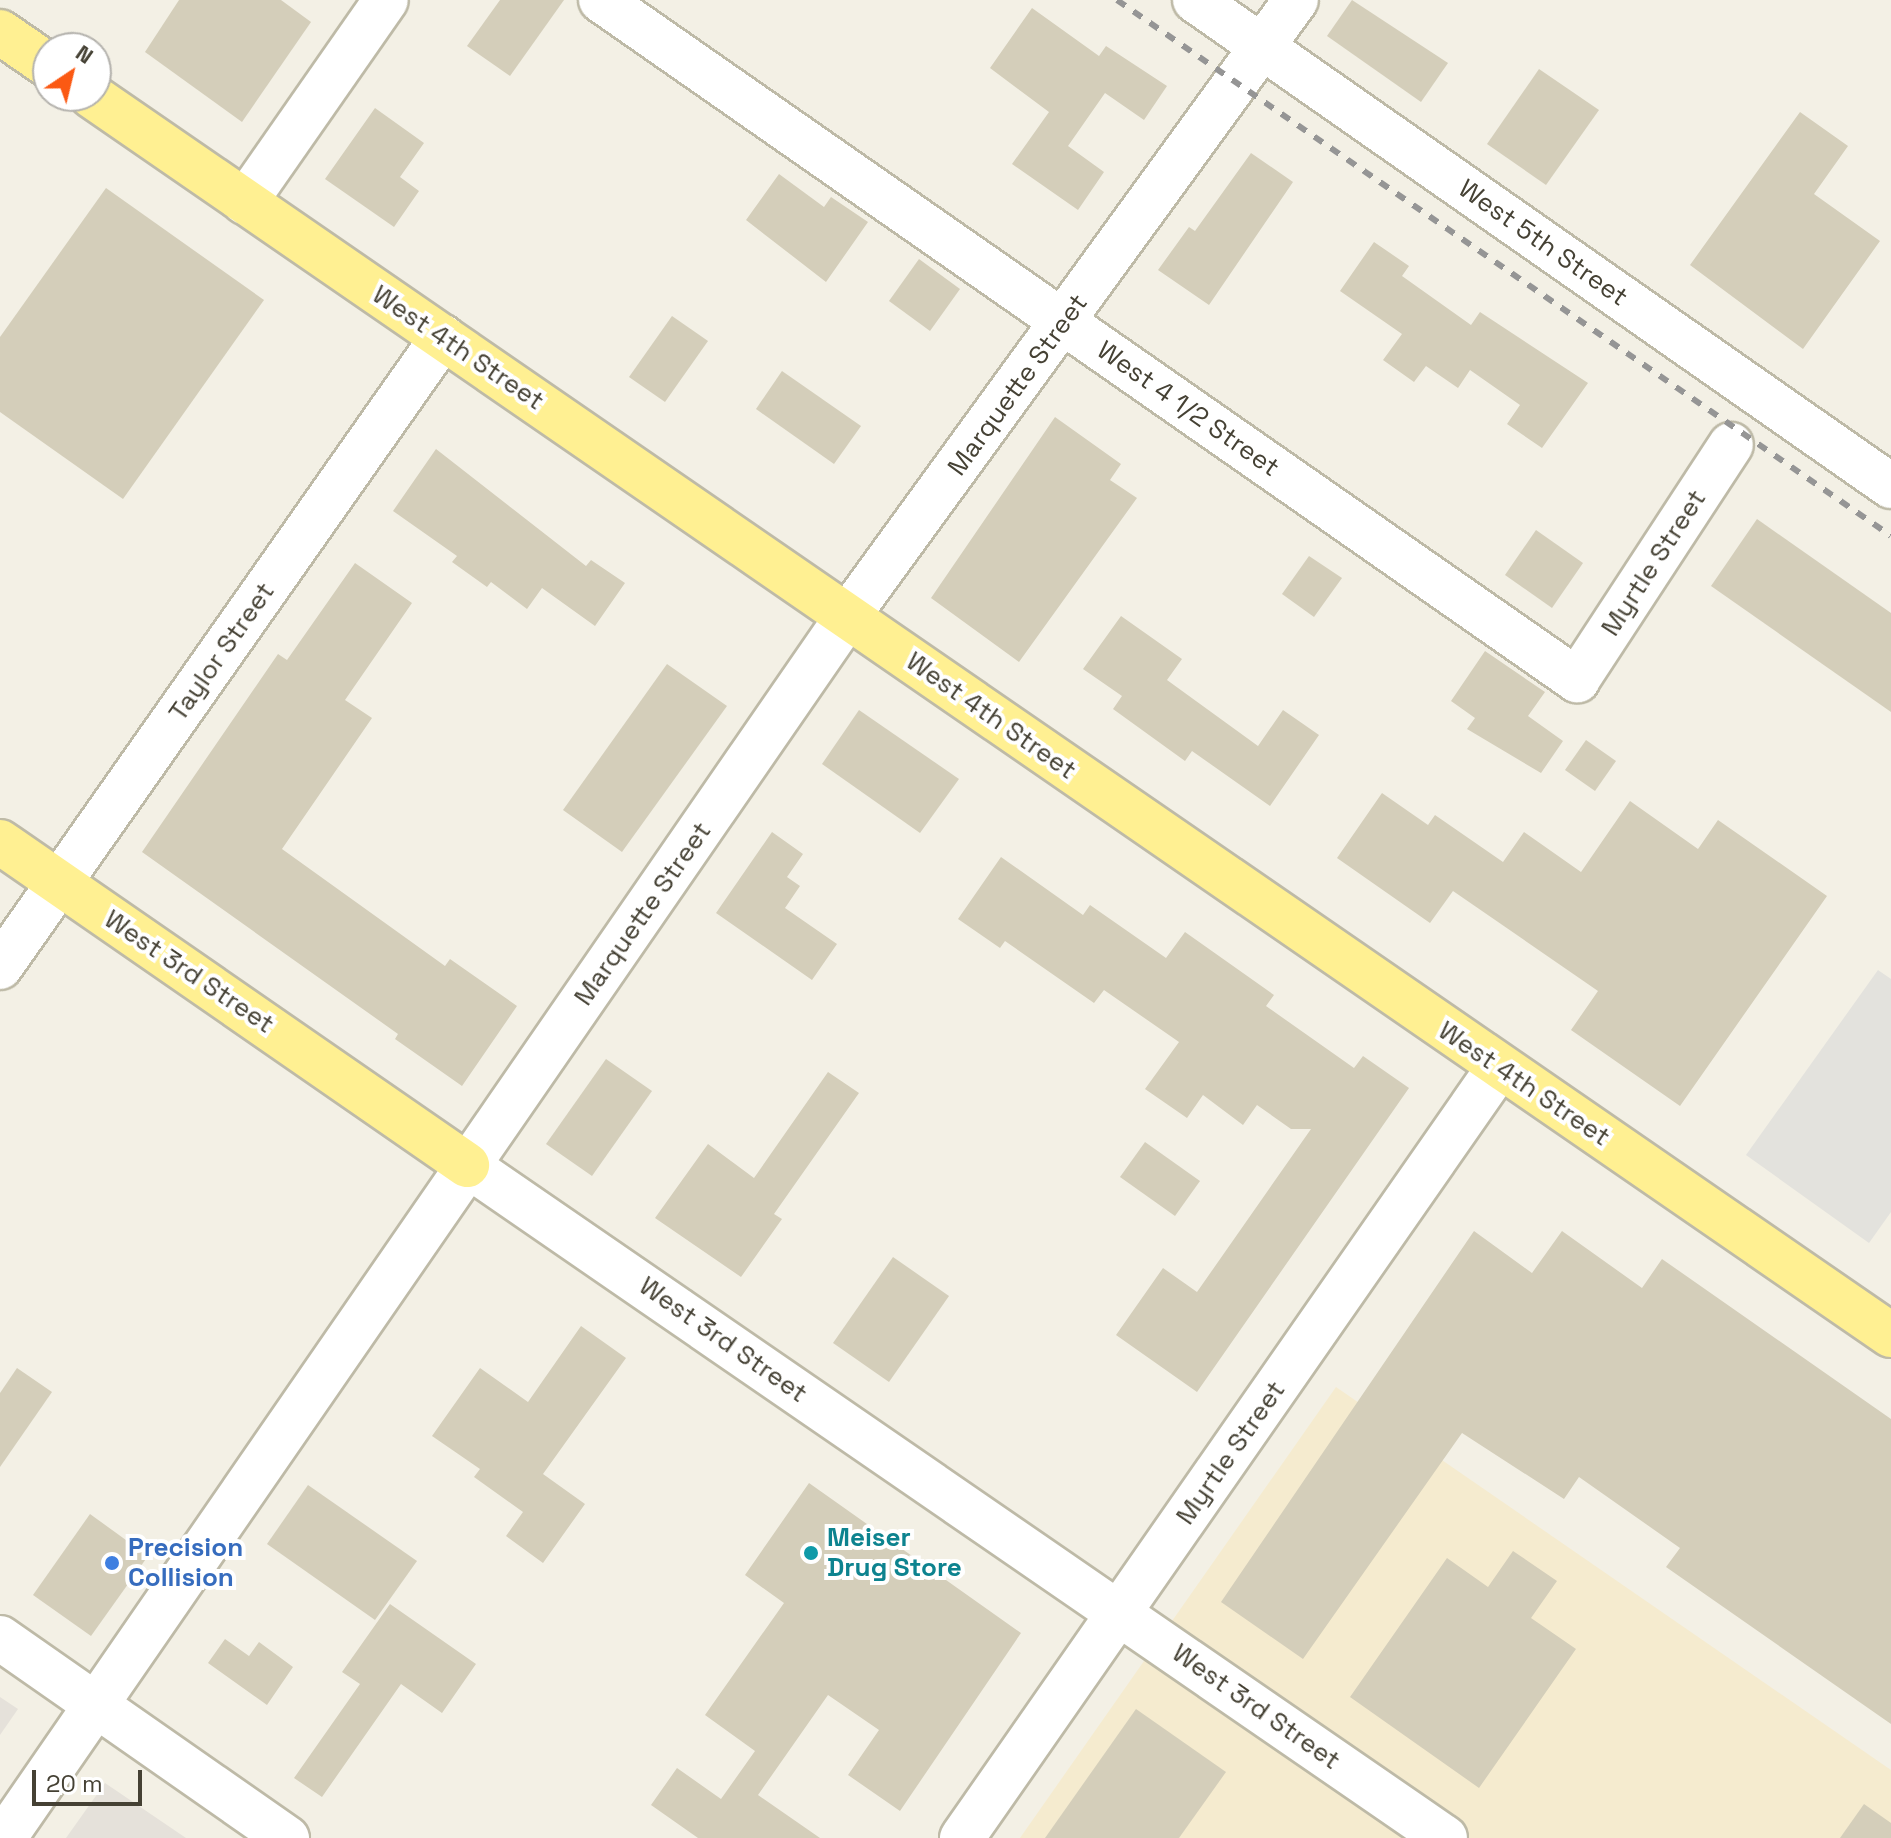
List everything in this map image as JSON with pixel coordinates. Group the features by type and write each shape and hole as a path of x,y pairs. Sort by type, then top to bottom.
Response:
{"main road":[{"path":"0,32 32,54"},
{"name":"West 4th Street","path":"112,110 1891,1335"},
{"name":"West 3rd Street","path":"0,842 467,1165"}],"street":[{"name":"West 4 1/2 Street","path":"601,0 1577,680"},
{"name":"West 5th Street","path":"1195,0 1891,486"},
{"name":"Marquette Street","path":"4,1838 847,617 1065,323 1296,0"},
{"path":"245,202 370,6"},
{"name":"Taylor Street","path":"0,967 443,337"},
{"name":"Myrtle Street","path":"1577,680 1731,445"},
{"name":"Myrtle Street","path":"962,1838 1121,1614 1499,1067"},
{"name":"West 3rd Street","path":"467,1165 1445,1838"},
{"path":"0,1638 287,1838"}],"shaded area":[{"path":"1878,970 1891,979 1891,1212 1869,1243 1746,1155"},
{"path":"1336,1387 1891,1770 1891,1838 1020,1838"},
{"path":"0,1697 18,1709 0,1735"},
{"path":"105,1783 186,1838 66,1838"}],"building":[{"path":"179,0 281,0 311,22 242,122 145,52"},
{"path":"500,0 564,0 510,76 467,46"},
{"path":"1352,0 1448,63 1421,102 1327,36"},
{"path":"1032,8 1099,56 1106,46 1167,86 1144,120 1105,93 1068,146 1104,172 1078,210 1012,164 1049,112 990,68"},
{"path":"1539,69 1599,110 1546,185 1487,144"},
{"path":"375,108 424,143 400,177 419,191 394,227 325,179"},
{"path":"1800,112 1848,146 1814,194 1880,241 1803,349 1690,265"},
{"path":"1251,153 1293,182 1209,305 1158,270 1189,227 1195,231"},
{"path":"779,174 824,207 831,197 868,222 826,282 746,220"},
{"path":"106,188 264,300 123,499 0,412 0,337"},
{"path":"1374,242 1409,266 1402,276 1471,325 1480,312 1588,383 1542,448 1507,424 1520,405 1470,370 1458,388 1426,366 1414,382 1383,360 1402,334 1340,291"},
{"path":"919,259 960,289 930,331 889,301"},
{"path":"672,316 708,341 665,402 629,377"},
{"path":"782,371 861,426 834,464 756,409"},
{"path":"1055,417 1121,464 1110,480 1137,498 1019,662 931,598"},
{"path":"436,449 586,566 591,560 625,583 595,626 542,588 527,609 491,582 487,587 452,562 457,556 393,511"},
{"path":"1757,519 1891,613 1891,712 1711,586"},
{"path":"1536,530 1583,563 1552,608 1505,575"},
{"path":"1309,556 1342,578 1314,617 1282,594"},
{"path":"355,563 412,603 345,700 372,718 282,849 445,966 450,959 517,1006 462,1086 395,1039 398,1034 142,852 278,654 287,660"},
{"path":"1121,616 1182,659 1167,680 1258,746 1283,710 1319,735 1270,806 1192,751 1185,761 1113,709 1122,696 1083,669"},
{"path":"1485,651 1545,692 1528,716 1563,741 1541,773 1467,729 1475,718 1451,701"},
{"path":"667,664 727,706 622,852 563,810"},
{"path":"859,710 959,779 920,833 822,764"},
{"path":"1586,740 1616,761 1595,791 1565,770"},
{"path":"1382,793 1428,825 1435,815 1503,862 1524,832 1581,872 1630,801 1698,849 1718,820 1827,896 1680,1106 1571,1030 1598,991 1453,891 1430,923 1337,858"},
{"path":"772,832 803,854 787,877 800,886 785,908 837,944 812,980 716,913"},
{"path":"1001,857 1083,915 1090,905 1166,958 1185,932 1274,995 1266,1006 1354,1068 1363,1056 1409,1088 1197,1392 1116,1335 1163,1268 1197,1292 1311,1129 1291,1129 1257,1105 1243,1125 1203,1095 1187,1118 1145,1089 1179,1042 1104,990 1094,1003 1005,941 1000,948 958,919"},
{"path":"606,1059 652,1091 592,1176 546,1144"},
{"path":"828,1072 859,1093 774,1214 782,1219 741,1277 655,1218 708,1144 754,1178"},
{"path":"1145,1142 1200,1181 1175,1216 1120,1177"},
{"path":"1474,1231 1532,1273 1562,1231 1642,1288 1662,1259 1891,1419 1891,1724 1666,1567 1680,1548 1579,1477 1564,1499 1462,1433 1303,1659 1221,1602"},
{"path":"893,1257 949,1296 889,1382 833,1343"},
{"path":"581,1326 626,1358 543,1474 585,1504 543,1563 506,1536 523,1512 474,1477 480,1469 432,1436 480,1368 528,1402"},
{"path":"17,1368 52,1392 0,1467 0,1393"},
{"path":"809,1483 1021,1633 900,1811 848,1775 879,1730 828,1695 758,1795 820,1838 698,1838 651,1805 677,1768 721,1799 755,1751 705,1715 784,1603 745,1575"},
{"path":"308,1485 417,1561 375,1620 267,1544"},
{"path":"90,1514 148,1556 91,1636 33,1595"},
{"path":"1513,1551 1557,1581 1531,1618 1576,1649 1479,1788 1350,1697 1447,1558 1488,1587"},
{"path":"390,1604 476,1664 442,1713 401,1684 322,1797 294,1778 360,1684 342,1672"},
{"path":"225,1639 249,1656 259,1642 293,1667 267,1705 208,1663"},
{"path":"1136,1709 1226,1772 1179,1838 1045,1838"},
{"path":"1864,1804 1891,1823 1891,1838 1840,1838"}],"railway":[{"path":"1117,0 1891,536"}],"place":[{"name":"Meiser Drug Store","path":"811,1553"},
{"name":"Precision Collision","path":"112,1563"}]}
